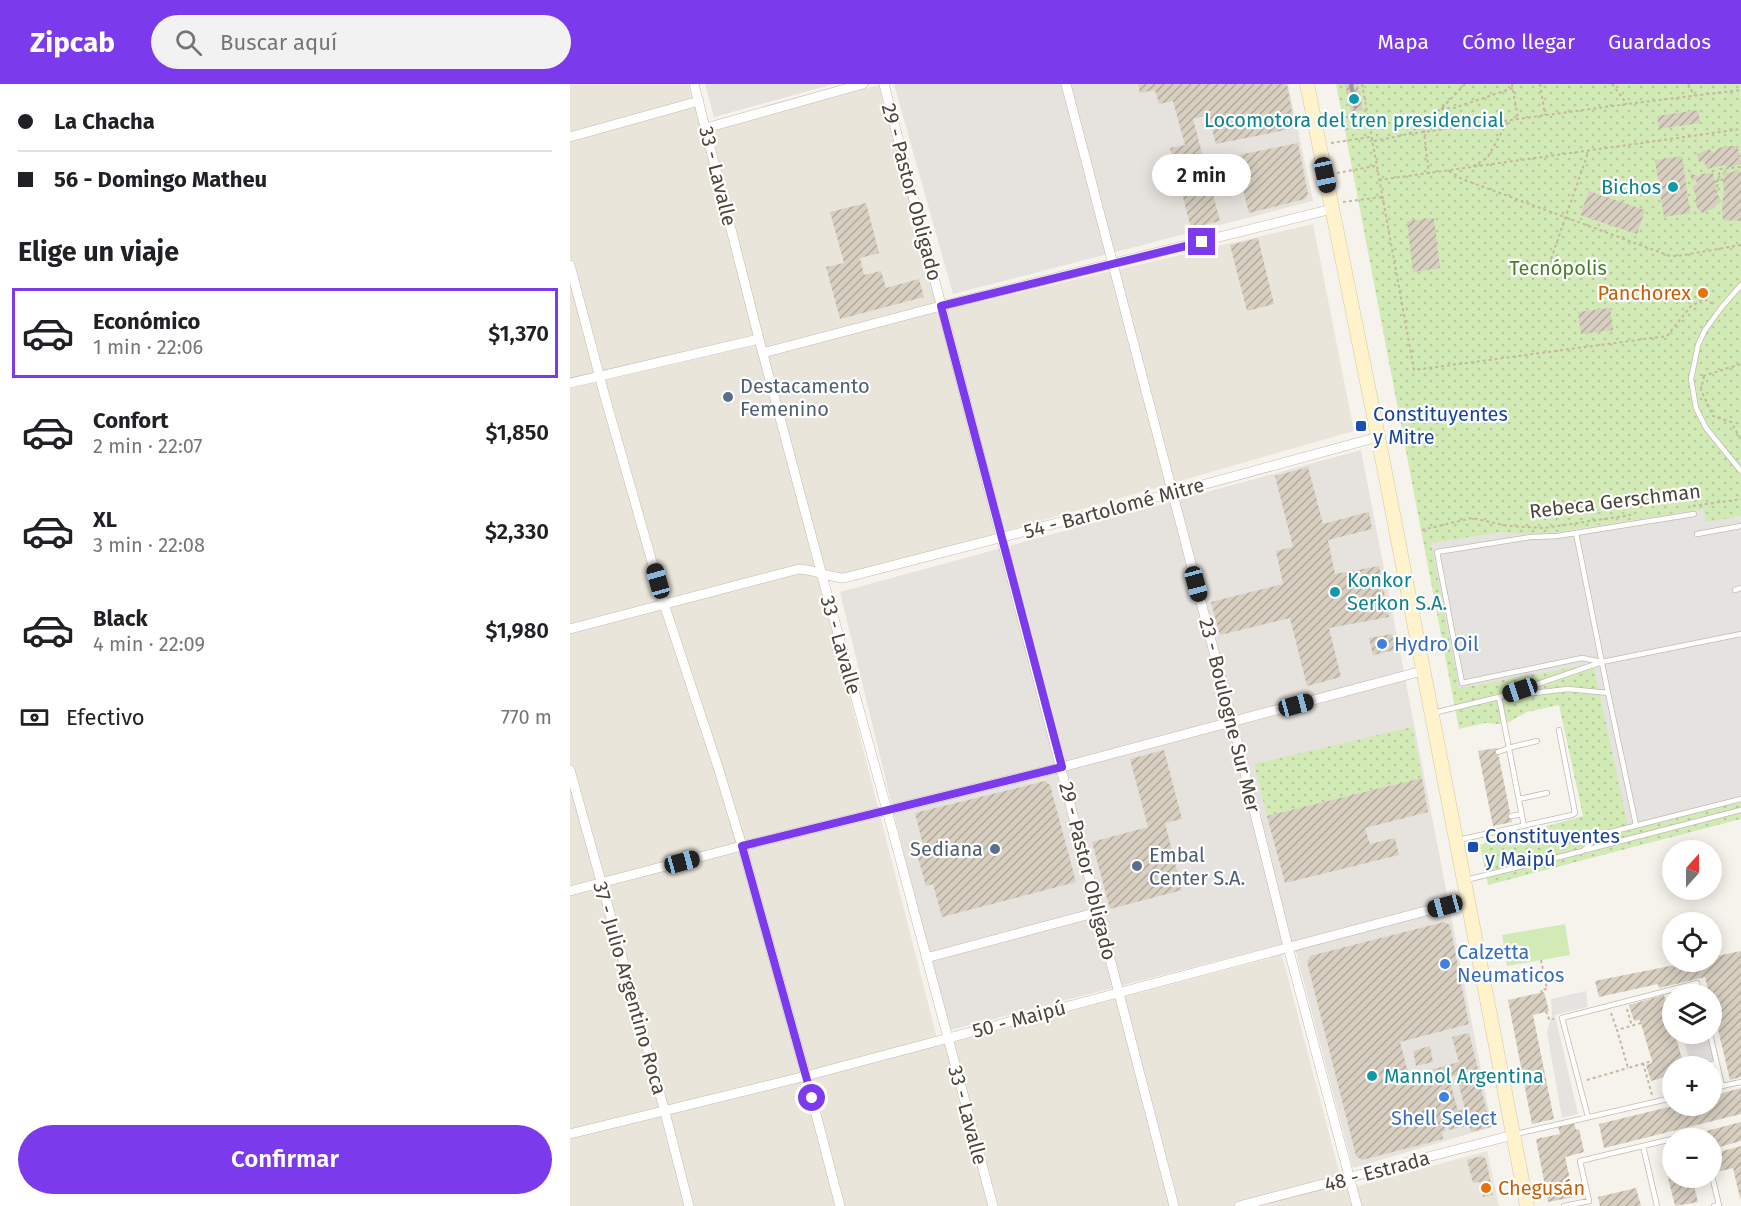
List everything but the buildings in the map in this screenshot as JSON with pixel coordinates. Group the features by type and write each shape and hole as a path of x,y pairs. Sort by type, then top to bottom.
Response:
{"main road":[{"path":"1307,84 1527,1206"}],"street":[{"name":"33 - Lavalle","path":"694,84 762,353 888,810 993,1206"},
{"path":"706,128 863,84"},
{"name":"29 - Pastor Obligado","path":"884,84 1174,1206"},
{"name":"23 - Boulogne Sur Mer","path":"1066,84 1357,1206"},
{"path":"570,137 699,101"},
{"path":"762,353 1331,206"},
{"path":"570,264 664,604 742,846 840,1206"},
{"path":"570,383 759,339"},
{"name":"54 - Bartolomé Mitre","path":"570,629 799,569 810,569 832,577 844,578 1173,493 1378,437"},
{"path":"570,891 1062,767 1422,671"},
{"name":"37 - Julio Argentino Roca","path":"570,770 689,1206"},
{"name":"50 - Maipú","path":"570,1134 806,1076 1467,900"},
{"path":"926,958 1098,912"},
{"name":"48 - Estrada","path":"1239,1206 1514,1135"}],"lane":[{"path":"1741,285 1721,308 1698,345 1691,379 1696,408 1706,428 1741,471"},
{"path":"1602,662 1582,658 1462,683 1437,552 1694,514"},
{"path":"1698,534 1741,526"},
{"path":"1576,533 1636,825"},
{"path":"1735,590 1741,588"},
{"path":"1499,698 1602,662 1741,634"},
{"path":"1431,713 1499,698 1568,689 1608,693"},
{"path":"1499,698 1524,826"},
{"path":"1456,840 1575,813 1559,730"},
{"path":"1498,752 1537,741"},
{"path":"1519,798 1547,793"},
{"path":"1583,851 1599,835 1741,799"},
{"path":"1464,880 1741,810"},
{"path":"1511,816 1522,814"},
{"path":"1588,1117 1563,1018 1662,992"},
{"path":"1722,1086 1741,1082"},
{"path":"1514,1135 1662,1100"},
{"path":"1564,1206 1589,1201 1580,1161 1662,1142"},
{"path":"1643,1146 1657,1206"},
{"path":"1714,1206 1719,1205 1715,1188"}],"path":[{"path":"1362,84 1414,370 1667,336 1691,306 1704,299 1721,308"},
{"path":"1409,134 1441,109 1465,84"},
{"path":"1512,84 1518,119"},
{"path":"1540,84 1545,115"},
{"path":"1612,84 1627,104"},
{"path":"1688,84 1694,95"},
{"path":"1441,109 1454,108 1513,88"},
{"path":"1372,141 1545,115 1741,90"},
{"path":"1470,168 1487,158 1509,120"},
{"path":"1423,124 1429,174"},
{"path":"1379,180 1741,129"},
{"path":"1319,144 1371,136"},
{"path":"1551,259 1589,150"},
{"path":"1325,175 1376,166"},
{"path":"1716,167 1720,169 1741,167"},
{"path":"1716,193 1720,169"},
{"path":"1449,171 1462,179 1671,256 1741,245"},
{"path":"1715,182 1724,179"},
{"path":"1331,206 1382,197"},
{"path":"1691,379 1741,364"},
{"path":"1704,376 1701,390 1713,416 1731,422 1741,440"},
{"name":"Rebeca Gerschman","path":"1683,507 1741,499"},
{"name":"Rebeca Gerschman","path":"1422,530 1472,519 1508,526 1544,528 1637,514"},
{"path":"1541,960 1547,989 1541,990 1542,993"},
{"path":"1625,1002 1632,1026"},
{"path":"1609,1006 1628,1068"},
{"path":"1546,1011 1549,1019 1563,1018"},
{"path":"1617,1030 1641,1023"},
{"path":"1578,1082 1652,1061"},
{"path":"1643,1063 1653,1102"}],"shaded area":[{"path":"570,84 688,84 703,132 879,85 941,311 1313,224 1354,431 821,584 939,1046 1282,955 1344,1190 1487,1151 1499,1206 570,1206"},
{"path":"705,84 834,84 714,117"},
{"path":"894,84 1288,84 1313,201 953,294"},
{"path":"1361,450 1492,1127 1353,1168 1293,941 947,1031 840,592"},
{"path":"1703,509 1706,522 1741,516 1741,802 1629,830 1593,664 1459,688 1431,543 1501,532 1536,535"},
{"path":"1586,991 1588,1007 1555,1015 1578,1114 1562,1118 1547,1032 1552,1015 1551,999"},
{"path":"1685,1044 1711,1044 1714,1056 1688,1056"}],"green space":[{"name":"Tecnópolis","path":"1336,84 1741,84 1741,819 1488,885 1480,845 1583,816 1559,705 1527,712 1509,722 1485,723 1459,729"},
{"path":"1412,727 1422,778 1267,816 1254,764"},
{"path":"1565,924 1570,955 1507,966 1502,935"}],"railway":[{"path":"1351,84 1356,110"}],"place":[{"name":"Locomotora del tren presidencial","path":"1354,99"},
{"name":"Bichos","path":"1673,187"},
{"name":"Panchorex","path":"1703,293"},
{"name":"Destacamento Femenino","path":"728,397"},
{"name":"Constituyentes y Mitre","path":"1361,426"},
{"name":"Konkor Serkon S.A.","path":"1335,592"},
{"name":"Hydro Oil","path":"1382,644"},
{"name":"Constituyentes y Maipú","path":"1473,847"},
{"name":"Sediana","path":"995,849"},
{"name":"Embal Center S.A.","path":"1137,866"},
{"name":"Calzetta Neumaticos","path":"1445,964"},
{"name":"Mannol Argentina","path":"1372,1076"},
{"name":"Shell Select","path":"1444,1097"},
{"name":"Chegusán","path":"1486,1188"}],"route":[{"path":"812,1098 742,846 1062,767 941,306 1202,242"}]}
